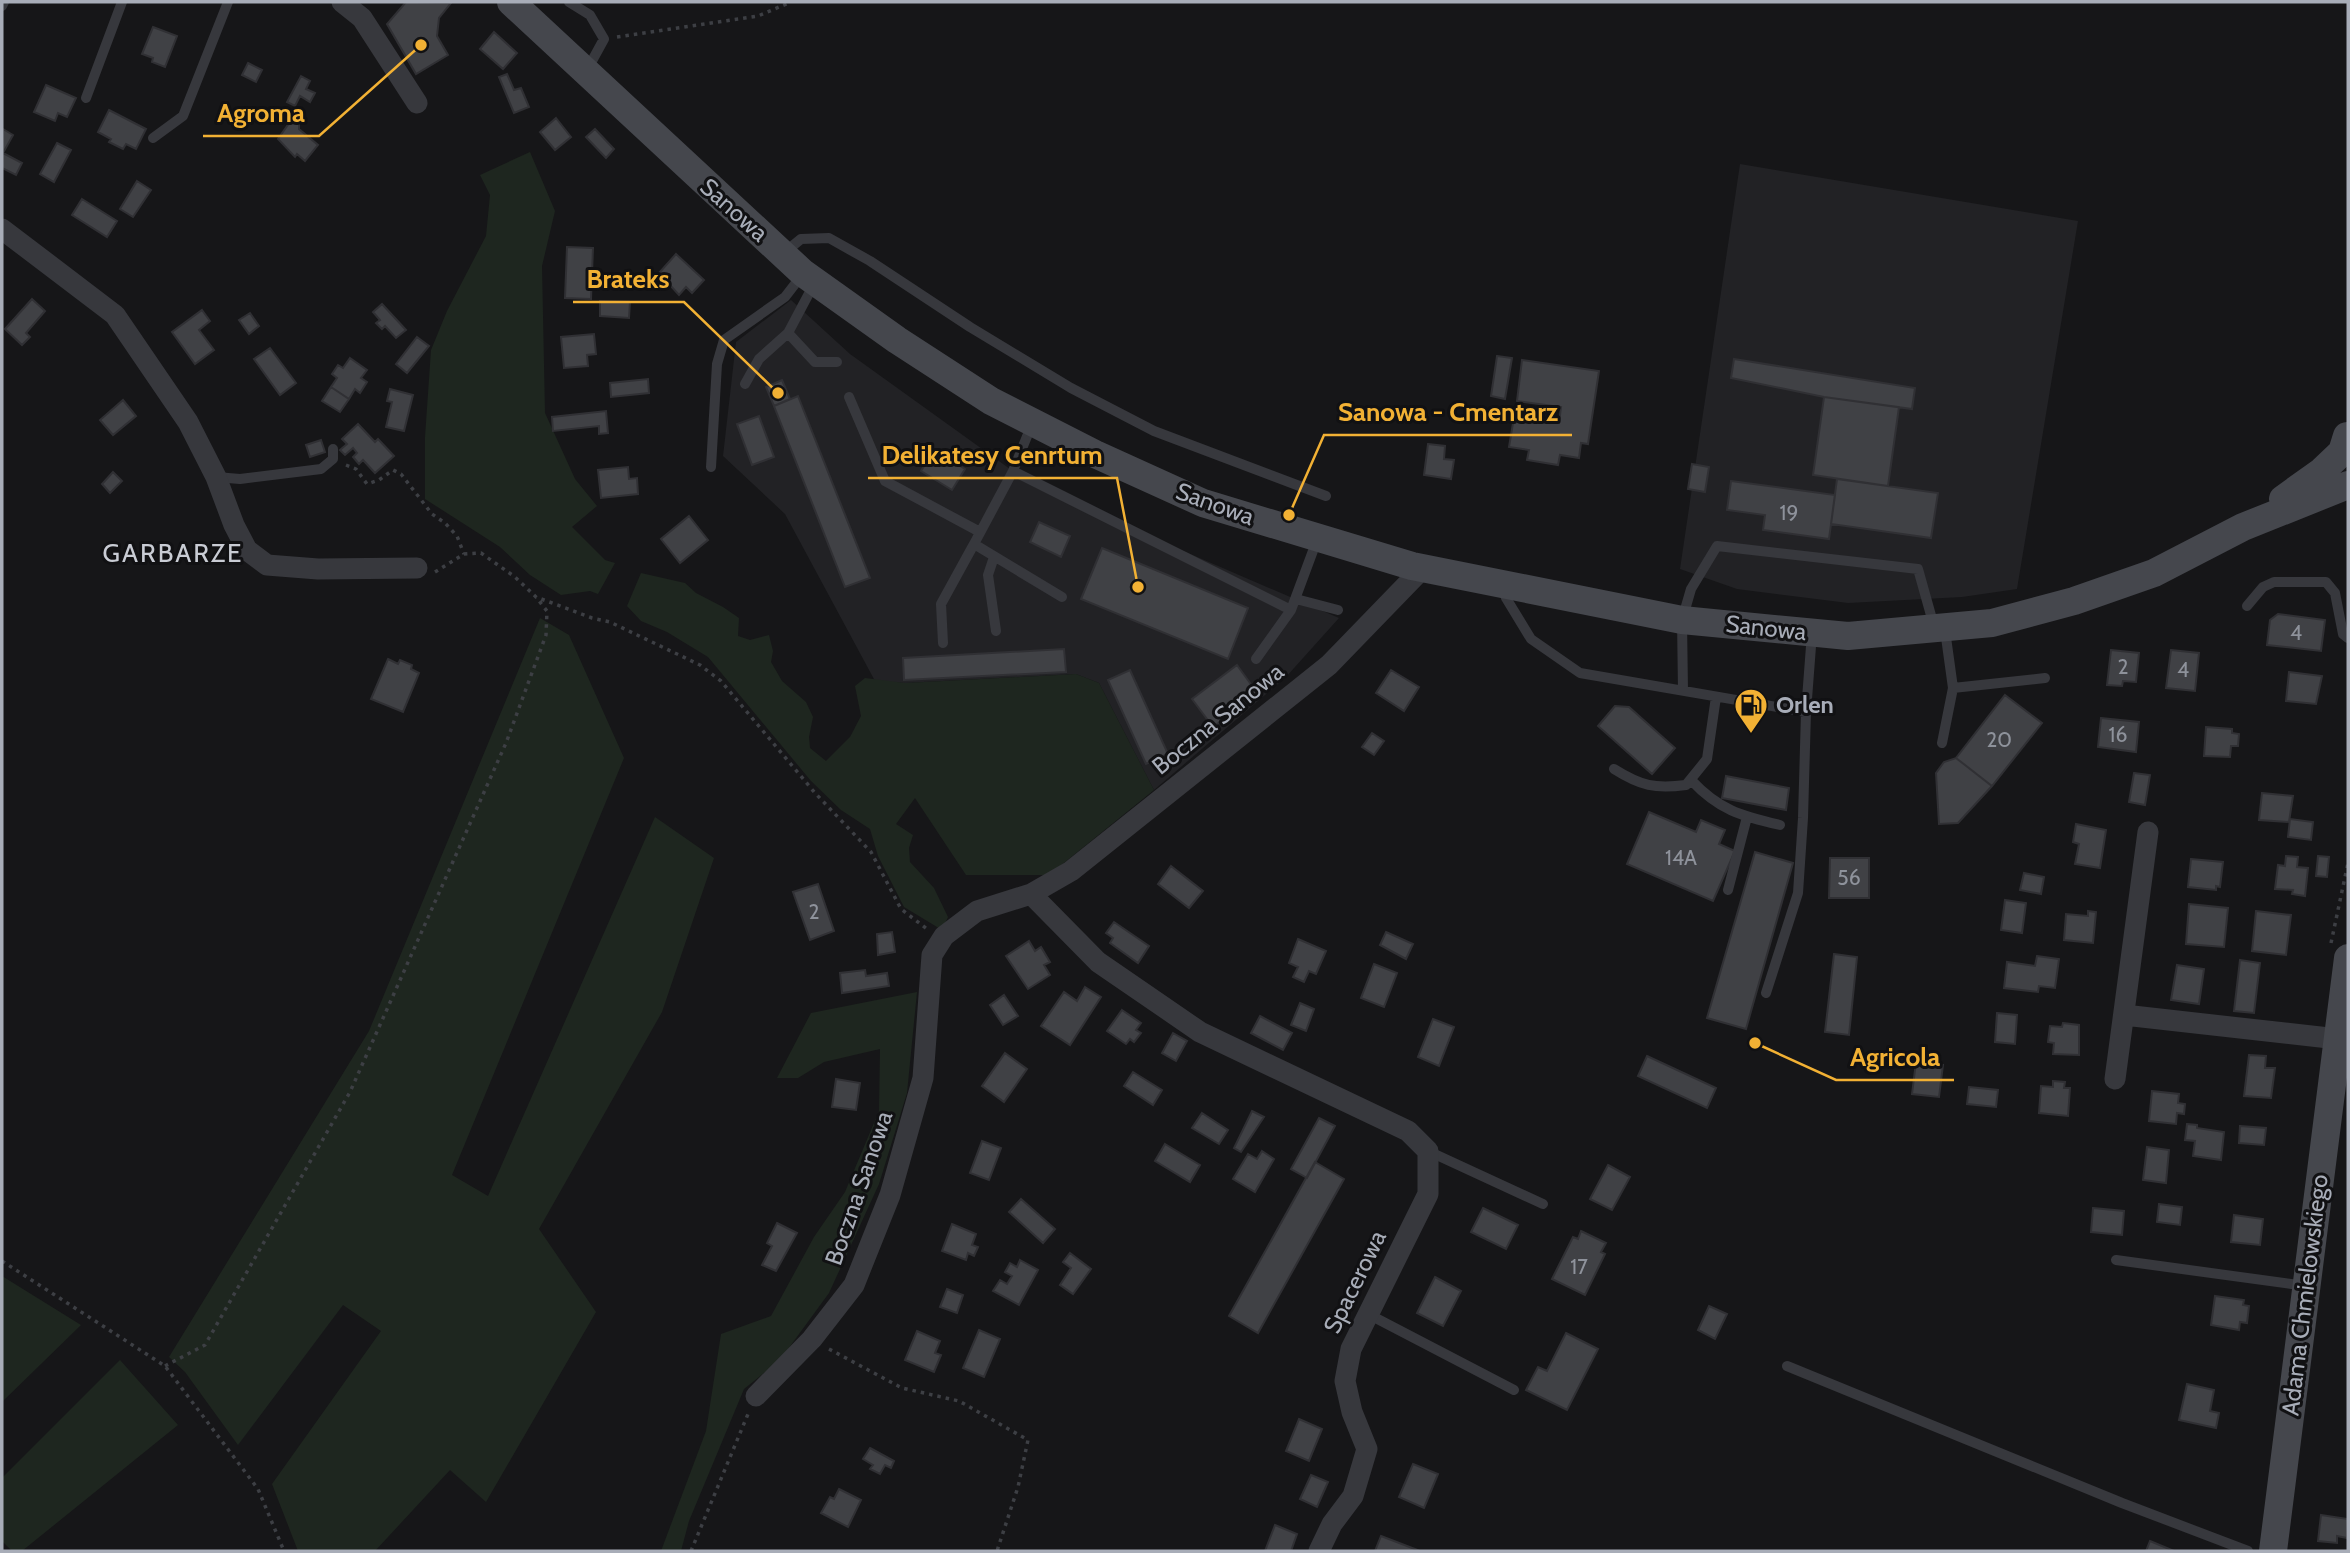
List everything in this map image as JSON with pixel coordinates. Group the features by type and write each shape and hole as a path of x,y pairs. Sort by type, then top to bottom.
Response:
{"main road":[{"name":"Sanowa","path":"511,2 783,254 810,277 897,340 991,401 1033,420 1095,454 1203,503 1318,538 1423,568 1682,620 1848,636 1992,623 2107,590 2154,573 2243,527"},
{"path":"2243,527 2322,471 2342,452 2348,438 2348,428"},
{"path":"2243,527 2348,485"},
{"name":"Adama Chmielowskiego","path":"2273,1551 2306,1286 2340,1056 2348,958"}],"street":[{"path":"342,2 362,18 417,103"},
{"path":"2,229 115,315 188,422 216,477 234,525 247,550 267,565 318,569 416,568"},
{"name":"Boczna Sanowa","path":"756,1396 812,1339 854,1284 890,1195 923,1078 932,955 944,936 977,911 1031,894 1071,871 1329,665 1423,568"},
{"path":"2115,1079 2148,832"},
{"path":"1031,894 1098,962 1200,1032 1408,1131 1428,1151"},
{"path":"2123,1016 2340,1056"},
{"name":"Spacerowa","path":"1319,1551 1332,1524 1353,1496 1367,1449 1352,1412 1345,1381 1351,1349 1428,1194 1428,1151"}],"lane":[{"path":"86,98 122,2"},
{"path":"153,138 183,116 228,2"},
{"path":"569,2 590,15 604,39 586,72"},
{"path":"783,254 801,239 829,238 1060,381 1154,431 1326,496"},
{"path":"745,384 759,359 788,333 810,277"},
{"path":"711,467 717,364 724,340 810,277"},
{"path":"788,333 815,362 837,362"},
{"path":"849,397 886,481 980,532"},
{"path":"943,643 940,604 1013,471 1033,420"},
{"path":"216,477 240,478 321,469 333,459 334,449"},
{"path":"1013,471 1294,605 1338,610"},
{"path":"1256,659 1294,605 1318,538"},
{"path":"974,544 1062,597"},
{"path":"1683,691 1682,620 1691,589 1717,546 1918,569 1940,628 1953,688 1942,743"},
{"path":"994,556 988,575 996,631"},
{"path":"2247,606 2263,587 2274,582 2326,582 2335,593 2343,634 2348,638"},
{"path":"1502,584 1506,598 1531,639 1580,673 1806,712"},
{"path":"1766,993 1798,893 1812,633"},
{"path":"1953,688 2045,678"},
{"path":"1614,769 1635,782 1660,788 1686,785 1707,759 1716,696"},
{"path":"1690,780 1706,797 1738,815 1780,825"},
{"path":"1728,890 1748,817"},
{"path":"1428,1151 1543,1204"},
{"path":"2116,1260 2306,1286"},
{"path":"1368,1314 1514,1390"},
{"path":"1787,1366 2122,1503 2248,1551"}],"path":[{"path":"604,39 758,16 791,2"},
{"path":"321,469 341,464 356,469 367,484 379,480 393,470 401,474 432,514 457,536 464,554"},
{"path":"165,1366 205,1345 350,1092 506,743 546,635 547,611 536,597 481,553 464,554 434,572 416,568"},
{"path":"536,597 610,622 694,662 721,681 815,793 871,852 901,909 931,932 944,936"},
{"path":"2,1261 165,1366 258,1489 284,1551"},
{"path":"812,1339 902,1388 959,1401 1028,1440 1018,1487 997,1551"},
{"path":"691,1551 756,1396"}],"shaded area":[{"path":"530,152 555,211 542,266 545,413 575,479 597,506 572,527 605,560 615,563 598,594 590,591 561,595 530,575 500,547 425,499 425,437 431,350 447,311 486,236 490,195 480,175"},
{"path":"1740,164 2078,221 2017,589 1962,597 1848,603 1737,589 1680,569"},
{"path":"791,300 850,354 1035,487 1339,618 1286,677 1154,790 1099,683 1076,674 905,683 875,681 785,514 723,456 736,342"},
{"path":"641,573 685,583 696,593 723,607 739,618 738,636 750,640 769,635 773,651 771,662 782,681 806,702 813,717 810,748 826,761 850,737 861,716 855,686 865,678 905,683 1076,674 1099,683 1154,790 1049,875 966,875 915,798 896,824 913,835 909,848 910,862 934,888 948,917 942,930 904,907 878,856 870,829 841,810 811,781 708,657 667,632 641,621 627,606"},
{"path":"540,618 569,635 624,758 452,1175 488,1196 655,817 714,858 662,1012 539,1229 596,1312 486,1502 450,1470 375,1551 298,1551 272,1484 381,1331 343,1305 238,1445 185,1372 169,1357 369,1031"},
{"path":"917,992 907,1093 879,1184 829,1293 780,1360 744,1389 689,1521 681,1551 661,1551 706,1431 721,1334 771,1316 814,1237 845,1192 879,1111 880,1049 824,1062 798,1078 777,1078 811,1013"},
{"path":"2,1276 81,1325 2,1402"},
{"path":"120,1360 178,1425 22,1551 12,1551 2,1541 2,1478"}],"building":[{"path":"406,2 451,3 439,18 437,36 448,55 416,74 387,24"},
{"path":"153,27 177,36 165,67 142,54"},
{"path":"494,32 517,53 503,69 480,49"},
{"path":"248,63 262,70 256,82 242,75"},
{"path":"507,74 514,90 521,88 529,107 514,113 499,77"},
{"path":"301,76 310,81 306,89 315,93 310,102 300,96 295,106 287,102"},
{"path":"46,85 76,98 67,117 58,113 55,121 34,112"},
{"path":"109,110 146,129 136,149 126,144 123,149 98,132"},
{"path":"556,118 571,137 555,150 540,132"},
{"path":"292,119 299,122 299,129 318,145 305,161 297,154 295,157 278,139"},
{"path":"3,129 13,135 3,153 22,163 16,175 2,168"},
{"path":"595,129 614,149 606,158 586,137"},
{"path":"57,143 71,150 54,182 40,174"},
{"path":"137,181 151,190 133,217 120,209"},
{"path":"82,199 117,221 107,237 72,215"},
{"path":"567,247 593,248 591,299 565,298"},
{"path":"676,254 704,280 692,293 686,287 679,295 659,273"},
{"path":"32,299 45,311 26,333 30,337 22,345 5,329"},
{"path":"600,301 630,302 629,318 600,316"},
{"path":"382,304 406,330 396,338 385,326 382,329 376,323 380,320 373,312"},
{"path":"202,310 210,321 199,330 214,350 195,364 172,332"},
{"path":"250,313 259,326 249,334 239,320"},
{"path":"594,334 596,354 587,355 588,366 564,368 561,337"},
{"path":"417,337 429,346 407,373 396,364"},
{"path":"270,348 296,383 280,395 254,359"},
{"path":"1497,356 1512,358 1505,399 1491,396"},
{"path":"350,358 367,370 361,378 367,382 360,393 355,389 349,399 331,387 337,378 332,374 338,365 343,368"},
{"path":"1734,359 1915,388 1912,409 1824,397 1731,378"},
{"path":"1522,360 1599,371 1588,444 1581,443 1579,458 1560,455 1558,465 1527,460 1529,450 1509,447 1514,417 1559,423 1561,407 1517,401"},
{"path":"648,379 649,393 611,397 610,383"},
{"path":"782,380 790,399 774,406 766,387"},
{"path":"331,387 349,399 340,412 322,401"},
{"path":"390,389 413,395 404,431 386,427 392,402 387,401"},
{"path":"798,396 870,578 845,587 774,406"},
{"path":"1824,397 1899,407 1888,486 1813,475"},
{"path":"123,400 136,416 113,435 100,420"},
{"path":"606,411 608,433 599,434 599,426 553,431 552,417"},
{"path":"759,416 774,457 752,465 737,424"},
{"path":"358,424 375,442 378,439 394,456 375,473 363,460 359,464 353,457 357,453 353,448 345,455 340,450 347,444 342,439"},
{"path":"321,440 325,452 310,457 306,445"},
{"path":"1428,444 1445,446 1444,459 1454,460 1451,479 1424,475"},
{"path":"934,450 965,469 952,490 921,471"},
{"path":"1692,464 1709,467 1705,492 1688,489"},
{"path":"628,467 629,479 637,478 638,494 601,498 598,470"},
{"path":"113,472 122,481 110,493 102,484"},
{"path":"1837,479 1938,493 1931,538 1831,524"},
{"path":"1731,481 1835,495 1829,539 1763,530 1765,515 1727,510"},
{"path":"689,516 708,540 680,563 661,539"},
{"path":"1039,522 1070,536 1061,557 1030,542"},
{"path":"1102,548 1248,608 1228,659 1081,599"},
{"path":"2278,614 2325,620 2321,651 2267,645 2270,620"},
{"path":"1064,649 1066,672 904,680 903,658"},
{"path":"2111,650 2139,653 2136,682 2123,681 2122,686 2107,685"},
{"path":"2171,650 2199,653 2195,691 2166,688"},
{"path":"388,659 398,664 400,660 412,665 411,669 419,673 403,712 371,699"},
{"path":"1237,665 1258,694 1213,727 1192,699"},
{"path":"1130,670 1168,754 1146,764 1108,680"},
{"path":"1391,670 1419,687 1404,711 1376,693"},
{"path":"2289,672 2322,676 2316,704 2286,701"},
{"path":"2005,695 2042,723 1992,786 1956,758"},
{"path":"1615,706 1629,707 1675,748 1652,774 1598,726"},
{"path":"2101,718 2139,722 2136,752 2098,747"},
{"path":"2206,727 2232,729 2232,733 2239,734 2238,746 2231,746 2230,757 2204,756"},
{"path":"1372,733 1384,741 1374,755 1362,747"},
{"path":"1956,758 1992,786 1958,823 1939,824 1936,773 1944,762"},
{"path":"2134,773 2150,775 2145,805 2129,802"},
{"path":"1726,776 1789,788 1786,810 1722,798"},
{"path":"2262,793 2293,796 2289,822 2259,820"},
{"path":"1649,812 1696,832 1701,820 1725,830 1719,844 1735,851 1713,901 1627,864"},
{"path":"2290,819 2313,822 2311,840 2288,837"},
{"path":"2076,824 2106,830 2100,868 2075,864 2079,844 2073,842"},
{"path":"1755,852 1793,863 1746,1029 1707,1018"},
{"path":"2286,856 2298,857 2297,867 2308,868 2305,896 2292,894 2293,890 2275,889 2278,865 2285,866"},
{"path":"2318,856 2329,857 2327,877 2316,876"},
{"path":"1830,858 1869,858 1869,898 1829,898"},
{"path":"2191,859 2223,862 2220,887 2216,886 2216,890 2188,887"},
{"path":"1171,866 1203,891 1189,908 1158,884"},
{"path":"2024,873 2044,877 2041,894 2020,890"},
{"path":"818,884 834,931 810,940 793,892"},
{"path":"2005,900 2026,903 2022,933 2001,930"},
{"path":"2189,904 2228,908 2224,947 2186,944"},
{"path":"2088,911 2096,912 2093,943 2064,940 2066,914 2088,916"},
{"path":"2256,911 2291,915 2286,955 2252,951"},
{"path":"1114,922 1149,946 1138,963 1110,943 1113,938 1106,933"},
{"path":"892,932 895,952 878,955 877,934"},
{"path":"1386,932 1413,944 1406,959 1380,945"},
{"path":"1298,939 1326,951 1316,974 1309,971 1304,982 1293,977 1298,967 1289,963"},
{"path":"1029,941 1035,951 1041,947 1050,962 1044,965 1050,975 1028,989 1006,956"},
{"path":"1834,954 1857,957 1849,1035 1825,1032"},
{"path":"2037,956 2059,959 2055,988 2039,986 2038,992 2004,988 2007,962 2035,966"},
{"path":"2240,960 2260,963 2254,1013 2234,1011"},
{"path":"1374,964 1397,973 1384,1007 1361,998"},
{"path":"2177,965 2204,969 2199,1004 2171,1000"},
{"path":"865,970 866,976 887,973 889,986 842,993 840,973"},
{"path":"1085,987 1101,997 1070,1045 1041,1026 1064,992 1077,1001"},
{"path":"1004,995 1018,1016 1003,1025 990,1005"},
{"path":"1300,1003 1314,1009 1306,1031 1291,1025"},
{"path":"1122,1010 1141,1023 1136,1030 1141,1033 1134,1042 1130,1039 1126,1044 1107,1031"},
{"path":"1997,1013 2017,1015 2015,1044 1995,1042"},
{"path":"1260,1016 1292,1033 1283,1050 1251,1033"},
{"path":"1433,1019 1454,1027 1439,1066 1418,1057"},
{"path":"2063,1023 2079,1025 2079,1055 2053,1054 2054,1043 2048,1042 2050,1026 2062,1027"},
{"path":"1173,1033 1187,1041 1176,1061 1162,1053"},
{"path":"1005,1053 1027,1069 1004,1102 982,1086"},
{"path":"2249,1055 2266,1056 2265,1068 2275,1068 2271,1098 2244,1096"},
{"path":"1647,1056 1716,1088 1707,1108 1638,1076"},
{"path":"1916,1062 1943,1065 1939,1097 1912,1094"},
{"path":"1133,1072 1162,1090 1153,1105 1124,1086"},
{"path":"836,1079 860,1083 856,1110 832,1107"},
{"path":"2053,1081 2065,1082 2064,1088 2070,1088 2068,1116 2039,1113 2041,1086 2053,1087"},
{"path":"1969,1087 1998,1090 1996,1107 1967,1104"},
{"path":"2152,1091 2179,1094 2178,1103 2185,1104 2184,1114 2177,1113 2176,1124 2149,1121"},
{"path":"1252,1111 1264,1117 1241,1152 1234,1148"},
{"path":"1202,1113 1228,1130 1219,1144 1192,1128"},
{"path":"1319,1118 1335,1126 1307,1178 1291,1169"},
{"path":"2187,1124 2224,1132 2221,1160 2193,1156 2195,1141 2185,1140"},
{"path":"2240,1126 2266,1128 2264,1145 2239,1143"},
{"path":"982,1141 1001,1148 989,1180 970,1173"},
{"path":"1165,1144 1200,1165 1190,1182 1155,1161"},
{"path":"2147,1147 2169,1150 2166,1183 2143,1180"},
{"path":"1262,1151 1274,1159 1255,1192 1233,1179 1248,1154 1257,1159"},
{"path":"1315,1162 1344,1179 1258,1333 1229,1316"},
{"path":"1608,1165 1630,1177 1612,1210 1590,1199"},
{"path":"1021,1199 1055,1229 1043,1243 1009,1212"},
{"path":"2159,1204 2182,1207 2180,1225 2157,1222"},
{"path":"1483,1208 1518,1225 1506,1249 1471,1232"},
{"path":"2093,1208 2124,1211 2122,1235 2091,1232"},
{"path":"2234,1215 2263,1219 2260,1245 2231,1242"},
{"path":"777,1223 797,1233 776,1271 762,1265 772,1246 767,1243"},
{"path":"952,1224 976,1234 972,1245 978,1247 974,1256 968,1253 966,1260 942,1251"},
{"path":"1581,1231 1606,1243 1601,1252 1605,1254 1585,1295 1552,1279 1573,1237 1578,1239"},
{"path":"1070,1253 1091,1269 1073,1294 1060,1285 1071,1268 1063,1262"},
{"path":"1020,1260 1038,1270 1019,1305 993,1291 1000,1280 1007,1284 1012,1276 1005,1272 1010,1263 1017,1267"},
{"path":"1435,1277 1461,1291 1443,1326 1417,1313"},
{"path":"947,1289 963,1295 957,1313 940,1307"},
{"path":"2215,1296 2244,1300 2243,1305 2249,1306 2247,1323 2240,1322 2239,1330 2211,1325"},
{"path":"1709,1306 1727,1314 1715,1339 1698,1330"},
{"path":"979,1330 1000,1339 984,1377 963,1368"},
{"path":"917,1331 940,1341 935,1353 941,1355 934,1372 905,1360"},
{"path":"1566,1333 1598,1349 1567,1410 1526,1390 1538,1367 1547,1371"},
{"path":"2187,1384 2214,1390 2210,1411 2219,1413 2216,1428 2179,1420"},
{"path":"1299,1419 1322,1429 1309,1461 1286,1451"},
{"path":"870,1448 894,1461 891,1468 885,1465 880,1474 870,1469 873,1465 863,1459"},
{"path":"1413,1464 1438,1474 1424,1508 1399,1497"},
{"path":"1311,1475 1328,1482 1317,1507 1300,1499"},
{"path":"839,1489 861,1500 848,1527 821,1513 830,1497 834,1499"},
{"path":"2321,1515 2348,1519 2347,1538 2337,1536 2337,1543 2318,1541"},
{"path":"1275,1525 1297,1534 1291,1551 1265,1551"},
{"path":"1381,1536 1420,1551 1375,1551"},
{"path":"2150,1541 2174,1551 2146,1551"}],"place":[{"name":"Agroma","path":"421,45"},
{"name":"Brateks","path":"778,393"},
{"name":"Sanowa - Cmentarz","path":"1289,515"},
{"name":"Delikatesy Cenrtum","path":"1138,587"},
{"name":"Orlen","path":"1751,735"},
{"name":"Agricola","path":"1755,1043"}],"district":[{"name":"GARBARZE","path":"173,553"}]}
